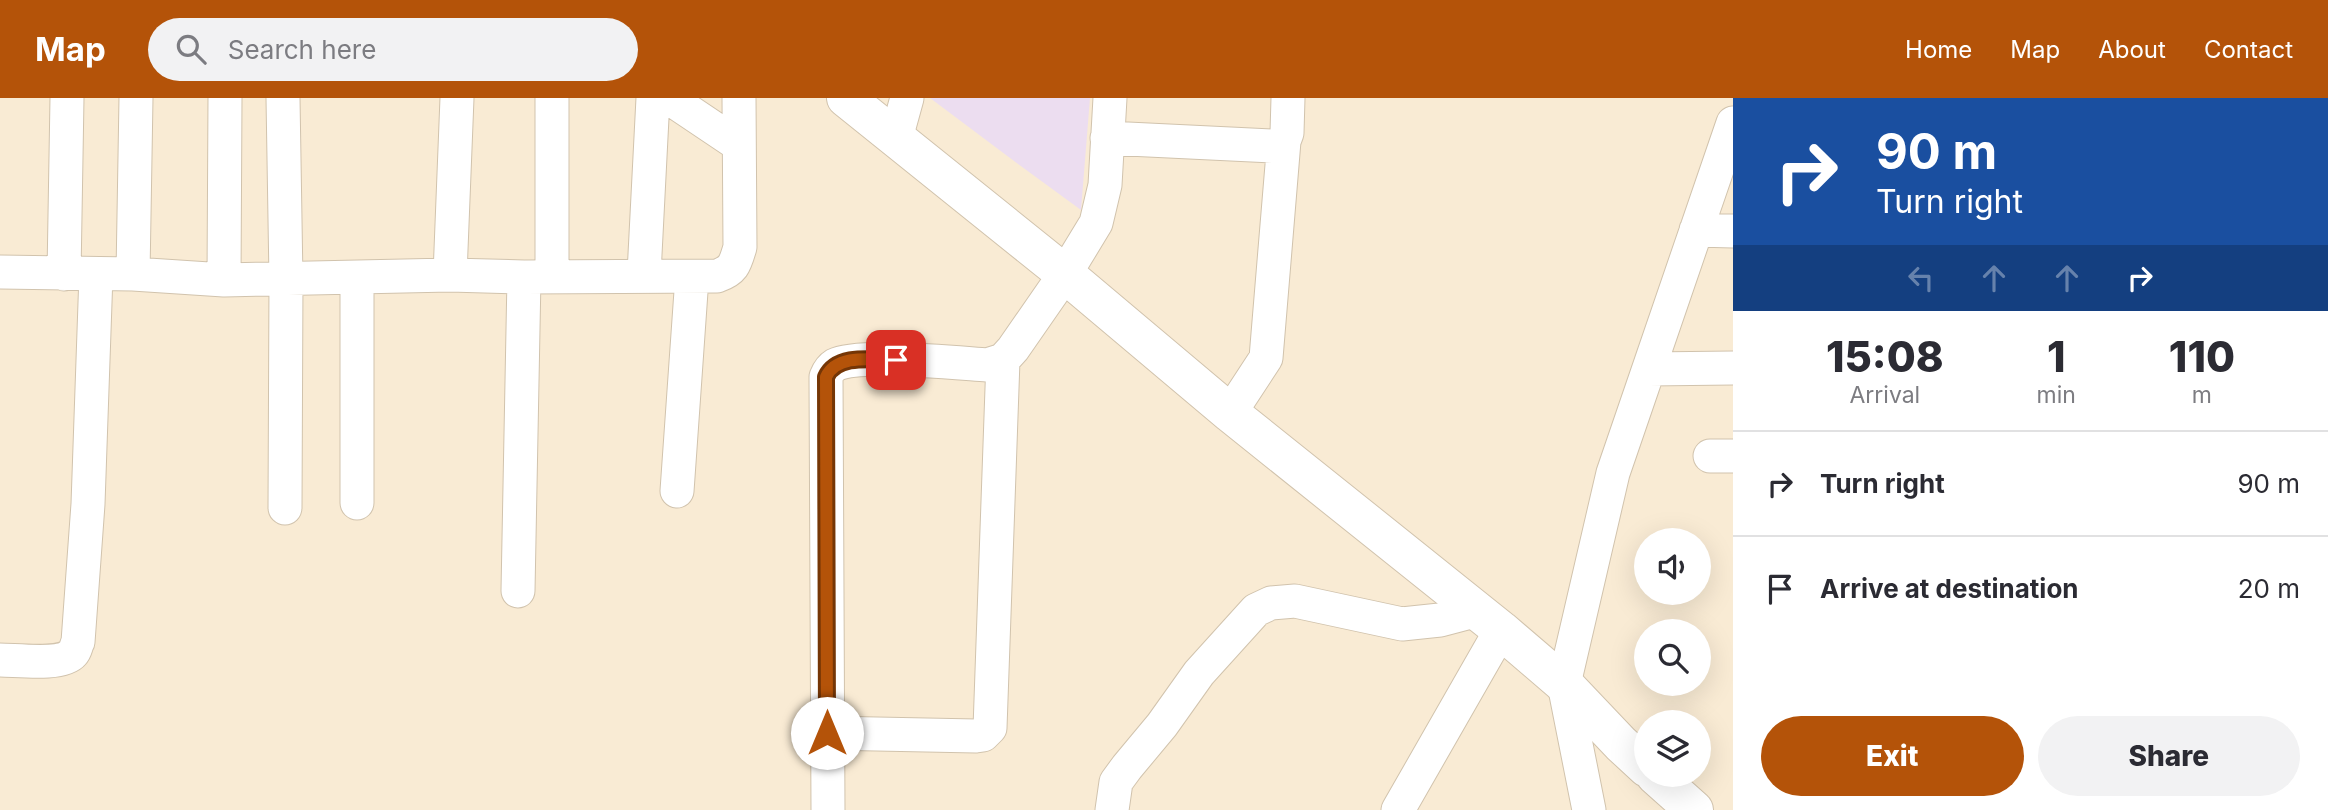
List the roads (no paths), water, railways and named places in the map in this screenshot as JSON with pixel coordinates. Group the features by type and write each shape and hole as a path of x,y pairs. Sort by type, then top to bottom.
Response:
{"main road":[{"path":"846,98 1065,274 1230,413 1564,684 1634,756"},
{"path":"1668,787 1694,810"}],"street":[{"path":"0,660 63,659 73,653 78,642 89,504 80,274 67,98"},
{"path":"133,274 136,98"},
{"path":"224,280 225,98"},
{"path":"283,98 286,280 285,508"},
{"path":"450,275 457,98"},
{"path":"518,591 552,98"},
{"path":"644,274 653,98"},
{"path":"669,98 739,145"},
{"path":"0,272 133,274 224,280 450,275 717,276 728,272 736,262 740,247 739,98"},
{"path":"896,138 907,98"},
{"path":"828,810 826,377 833,366 842,362 870,360 987,365 1003,360 1065,274 1096,223 1105,185 1110,98"},
{"path":"1230,413 1266,358 1288,98"},
{"path":"1107,138 1274,146 1284,141"},
{"path":"1589,810 1564,684 1613,473 1696,230 1731,138"},
{"path":"1696,230 1733,231"},
{"path":"677,491 692,277"},
{"path":"357,278 357,503"},
{"path":"827,733 976,736 983,735 990,728 1003,360"},
{"path":"1649,369 1733,368"},
{"path":"1111,810 1116,782 1127,766 1162,725 1199,673 1256,610 1271,603 1295,601 1402,624 1440,620 1488,621 1398,810"}]}
